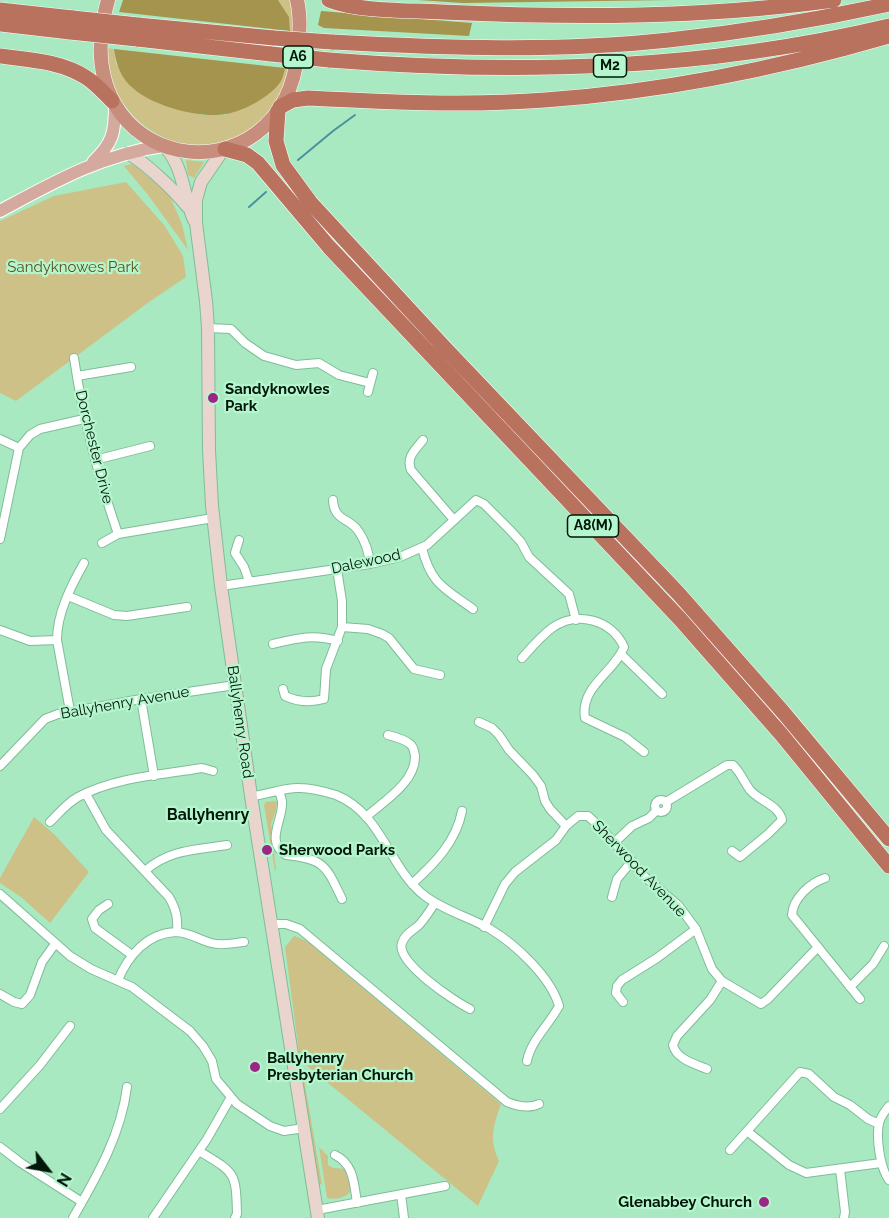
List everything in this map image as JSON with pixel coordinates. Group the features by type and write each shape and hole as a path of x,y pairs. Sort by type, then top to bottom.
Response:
{"highway":[{"name":"A6","path":"108,0 103,27 102,65 103,78 113,103 129,124 139,132 164,146 187,152 224,149 254,134 279,109 291,87 297,68 300,18 297,0"},
{"path":"329,0 350,6 407,10 591,17 743,11 834,0"},
{"name":"M2","path":"138,32 332,42 529,48 634,43 742,31 826,18 889,4"},
{"name":"M2","path":"0,10 72,25"},
{"name":"M2","path":"0,24 72,25 138,32 271,54 402,66 483,69 554,69 646,64 801,44 889,26"},
{"path":"279,109 293,100 308,98 409,103 544,100 600,95 718,78 836,51 889,36"},
{"path":"0,56 57,64 71,69 89,79 113,103"},
{"name":"A8(M)","path":"279,109 276,141 283,165 310,202 686,602 783,712 889,839"},
{"name":"A8(M)","path":"224,149 247,155 258,163 329,247 680,619 774,726 889,866"}],"main road":[{"name":"A6","path":"90,164 109,146 114,129 113,103"},
{"name":"A6","path":"0,211 90,164 127,153 164,146"},
{"name":"Ballyhenry Road","path":"164,146 174,157 188,207 196,223"},
{"name":"Ballyhenry Road","path":"224,149 201,182 196,200 196,223 208,328 209,450 213,518 251,795 317,1214"},
{"path":"127,153 153,173 188,207"}],"street":[{"path":"208,328 231,329 245,343 264,356 296,365 319,363 369,388 373,373"},
{"name":"Dorchester Drive","path":"74,358 84,419 118,534"},
{"path":"77,376 131,367"},
{"path":"0,539 19,448 30,435 40,429 84,419"},
{"path":"0,439 19,448"},
{"path":"423,440 408,463 411,470 454,520"},
{"path":"95,460 150,446"},
{"path":"333,500 333,509 337,515 359,531 370,564"},
{"name":"Dalewood","path":"221,585 370,564 400,557 422,548 476,500 484,504 521,542 529,557 569,594 576,620"},
{"path":"102,543 118,534 213,518"},
{"path":"239,540 236,553 249,581"},
{"path":"422,548 427,568 435,580 472,609"},
{"path":"70,711 57,629 68,596 84,563"},
{"path":"283,689 285,696 295,700 313,702 324,699 326,669 342,627 342,601 337,568"},
{"path":"68,596 114,615 127,616 187,607"},
{"path":"522,658 554,627 576,620 596,620 606,625 624,647 586,699 585,718 625,737 644,752"},
{"path":"342,627 368,629 382,633 389,638 414,669 440,675"},
{"path":"0,630 30,641 57,640"},
{"path":"273,644 308,636 338,641"},
{"path":"621,654 662,694"},
{"name":"Ballyhenry Avenue","path":"0,766 45,719 70,711 235,685"},
{"path":"141,699 154,776"},
{"path":"479,722 492,728 533,775 541,786 550,809 566,826"},
{"path":"366,817 396,791 408,777 415,762 414,749 411,744 388,735"},
{"path":"615,842 632,826 649,818 656,811 656,803 661,800 666,802 727,765 733,765 750,789 775,808 782,820 740,857 732,851"},
{"path":"50,822 66,806 86,794 131,779 202,768 213,771"},
{"path":"251,795 300,788 336,795 351,804 372,822 412,884 435,903 484,927 516,949 530,962 549,984 559,1006 552,1019 534,1041 527,1061"},
{"path":"279,791 282,803 275,834 278,845 286,855 304,856 322,864 328,870 342,899"},
{"path":"86,794 106,830 169,897 178,921 177,932"},
{"path":"412,884 442,854 459,825 462,811"},
{"name":"Sherwood Avenue","path":"484,927 505,884 515,872 556,840 566,826 578,816 588,816 615,842 645,877 678,905 696,929 712,969 722,981 761,1004 818,947"},
{"path":"145,871 168,854 227,845"},
{"path":"612,897 617,879 632,861"},
{"path":"825,878 813,884 793,905 792,915 860,999"},
{"path":"0,894 70,956 137,991 190,1031 212,1061 216,1079 237,1104 270,1126 284,1131 304,1128"},
{"path":"435,903 418,926 407,934 401,944 401,951 406,960 442,992 455,1002 470,1009"},
{"path":"108,904 92,919 95,928 132,955"},
{"path":"271,924 286,924 300,929 507,1102 518,1106 534,1107 539,1104"},
{"path":"623,1002 616,993 617,986 622,980 696,929"},
{"path":"118,980 132,955 148,940 177,932 212,943 244,942"},
{"path":"0,994 22,1004 30,995 42,962 56,944"},
{"path":"850,987 873,964 884,946"},
{"path":"707,1069 684,1059 674,1051 672,1045 677,1036 710,1000 722,981"},
{"path":"0,1109 40,1065 70,1026"},
{"path":"730,1150 795,1076 804,1072 834,1097 879,1124"},
{"path":"73,1218 116,1134 124,1112 128,1087"},
{"path":"153,1218 199,1151 231,1097"},
{"path":"889,1106 879,1124 881,1163 889,1180"},
{"path":"747,1131 798,1170 815,1173 881,1163"},
{"path":"0,1147 82,1202"},
{"path":"199,1151 229,1169 235,1180 237,1214 235,1218"},
{"path":"335,1155 344,1160 351,1170 357,1203"},
{"path":"840,1169 844,1218"},
{"path":"317,1214 357,1203 445,1186"},
{"path":"401,1194 404,1218"}],"green space":[{"path":"278,0 290,0 294,15 293,32 290,31 289,17"},
{"path":"107,48 114,49 116,64 154,101 202,115 225,115 280,82 285,68 288,68 279,96 271,109 249,131 222,145 191,146 175,143 147,128 124,105 110,76"},
{"path":"186,160 204,162 194,178 188,175"},
{"path":"133,164 169,194 182,224 188,250 124,166"},
{"name":"Sandyknowes Park","path":"126,182 165,226 183,256 186,277 16,401 0,393 0,221 54,196"},
{"path":"266,802 277,802 276,810 271,824 275,871 264,805"},
{"path":"34,817 54,834 89,872 50,923 21,897 0,883 0,878"},
{"path":"294,936 307,941 501,1104 493,1132 494,1146 499,1161 478,1206 300,1060 285,947"},
{"path":"299,1066 302,1067 322,1184 318,1185"},
{"path":"319,1147 328,1156 328,1165 333,1168 347,1169 351,1191 343,1197 327,1198"}],"shaded area":[{"path":"123,0 278,0 289,17 290,31 119,12"},
{"path":"418,0 672,0 463,3"},
{"path":"321,11 472,23 469,36 324,28 318,25"},
{"path":"114,49 285,68 282,80 277,87 248,107 233,113 204,115 165,106 142,95 122,76"}],"waterway":[{"path":"298,160 355,115"},
{"path":"249,207 266,192"}],"place":[{"name":"Sandyknowles Park","path":"213,398"},
{"name":"Sherwood Parks","path":"267,850"},
{"name":"Ballyhenry Presbyterian Church","path":"255,1067"},
{"name":"Glenabbey Church","path":"764,1202"}],"district":[{"name":"Ballyhenry","path":"208,815"}]}
